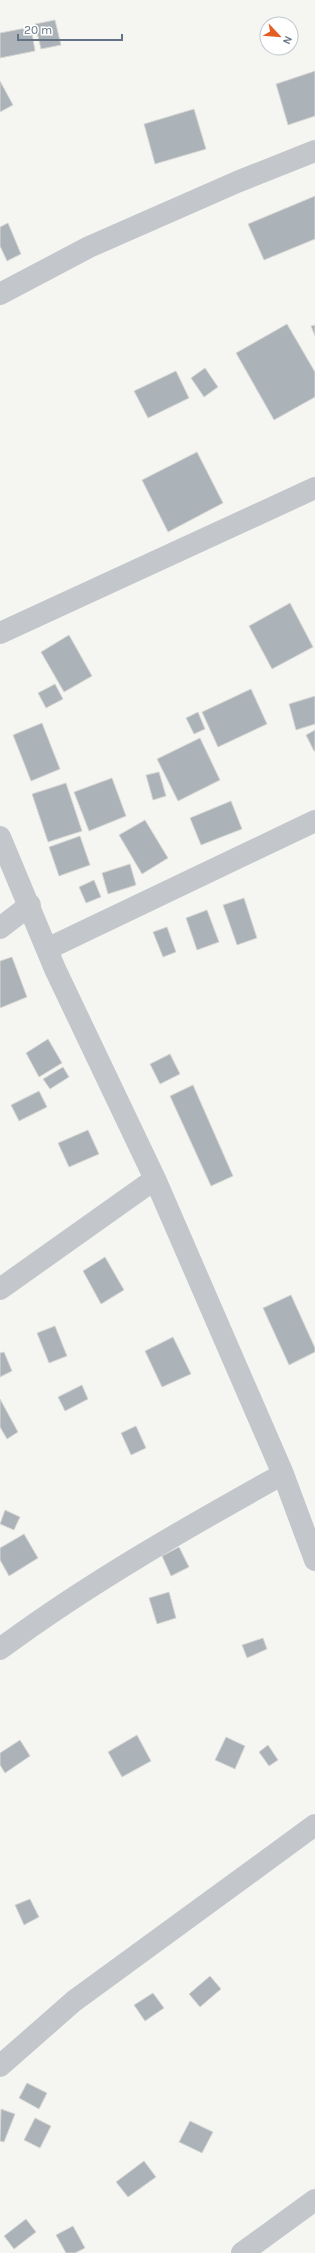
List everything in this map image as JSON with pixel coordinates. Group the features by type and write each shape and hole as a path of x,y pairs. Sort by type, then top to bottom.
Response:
{"street":[{"path":"0,294 89,247 237,182 315,151"},
{"path":"0,633 315,488"},
{"path":"47,949 315,821"},
{"path":"0,837 30,905 47,949 155,1179 283,1474 315,1560"},
{"path":"0,928 30,905"},
{"path":"0,1289 155,1179"},
{"path":"0,1649 46,1615 188,1526 283,1474"},
{"path":"0,2066 74,2001 315,1826"},
{"path":"242,2253 315,2200"}],"building":[{"path":"55,20 61,45 41,49 35,24"},
{"path":"31,27 35,51 0,58 0,33"},
{"path":"315,71 315,116 288,125 276,84"},
{"path":"0,81 13,105 0,112"},
{"path":"194,109 206,149 155,164 144,124"},
{"path":"315,196 315,239 264,260 248,224"},
{"path":"8,223 21,254 7,261 0,246 0,227"},
{"path":"287,324 315,372 315,397 274,420 236,353"},
{"path":"315,325 315,336 311,326"},
{"path":"205,368 218,387 204,397 191,378"},
{"path":"176,371 189,398 148,418 134,391"},
{"path":"197,452 223,503 168,532 142,480"},
{"path":"290,603 313,647 272,669 249,626"},
{"path":"69,635 92,676 64,692 41,652"},
{"path":"55,684 63,699 46,708 38,693"},
{"path":"251,689 267,724 218,747 202,712"},
{"path":"315,696 315,724 296,730 289,704"},
{"path":"198,712 205,729 194,734 186,718"},
{"path":"42,723 60,769 31,781 13,735"},
{"path":"315,730 315,751 314,751 306,735"},
{"path":"200,738 220,780 178,801 157,759"},
{"path":"159,772 166,796 153,800 146,775"},
{"path":"112,778 126,816 89,831 74,792"},
{"path":"66,783 82,831 48,842 32,794"},
{"path":"231,801 242,829 201,845 190,818"},
{"path":"145,820 168,858 142,874 119,835"},
{"path":"80,836 90,865 59,876 49,847"},
{"path":"130,864 136,885 108,894 102,873"},
{"path":"94,880 101,897 86,903 79,887"},
{"path":"244,898 257,938 237,945 223,905"},
{"path":"207,910 219,942 197,950 186,918"},
{"path":"167,927 176,952 163,957 153,932"},
{"path":"12,957 27,997 0,1008 0,961"},
{"path":"48,1039 62,1063 39,1077 26,1053"},
{"path":"170,1054 180,1074 160,1084 150,1064"},
{"path":"63,1067 69,1077 50,1089 43,1079"},
{"path":"193,1085 233,1176 211,1186 170,1096"},
{"path":"39,1091 47,1107 19,1121 11,1105"},
{"path":"88,1130 99,1154 69,1167 58,1143"},
{"path":"105,1257 124,1290 101,1304 83,1271"},
{"path":"291,1295 315,1348 315,1352 289,1365 263,1308"},
{"path":"55,1326 67,1356 49,1363 37,1333"},
{"path":"173,1337 191,1374 162,1387 145,1351"},
{"path":"4,1352 12,1371 0,1377 0,1353"},
{"path":"82,1385 88,1399 65,1411 58,1397"},
{"path":"0,1399 18,1432 7,1439 0,1427"},
{"path":"136,1426 146,1448 131,1455 121,1433"},
{"path":"5,1510 20,1517 14,1530 0,1524"},
{"path":"24,1534 38,1558 9,1576 0,1560 0,1548"},
{"path":"179,1547 189,1567 171,1576 162,1556"},
{"path":"169,1592 176,1618 157,1624 149,1598"},
{"path":"263,1638 267,1649 247,1658 242,1645"},
{"path":"137,1735 151,1761 122,1777 108,1752"},
{"path":"226,1737 245,1746 235,1769 215,1760"},
{"path":"20,1740 30,1756 5,1773 0,1765 0,1753"},
{"path":"268,1745 278,1760 269,1766 259,1752"},
{"path":"30,1899 39,1917 24,1925 15,1905"},
{"path":"210,1976 221,1989 200,2007 189,1994"},
{"path":"153,1993 164,2008 145,2021 134,2005"},
{"path":"27,2083 47,2093 39,2109 19,2098"},
{"path":"1,2109 15,2114 4,2142 0,2141"},
{"path":"35,2118 51,2126 40,2148 24,2140"},
{"path":"190,2121 213,2132 202,2153 179,2142"},
{"path":"144,2161 156,2177 128,2197 116,2182"},
{"path":"26,2219 36,2232 14,2249 4,2236"},
{"path":"73,2226 85,2248 75,2253 66,2253 56,2235"}]}
